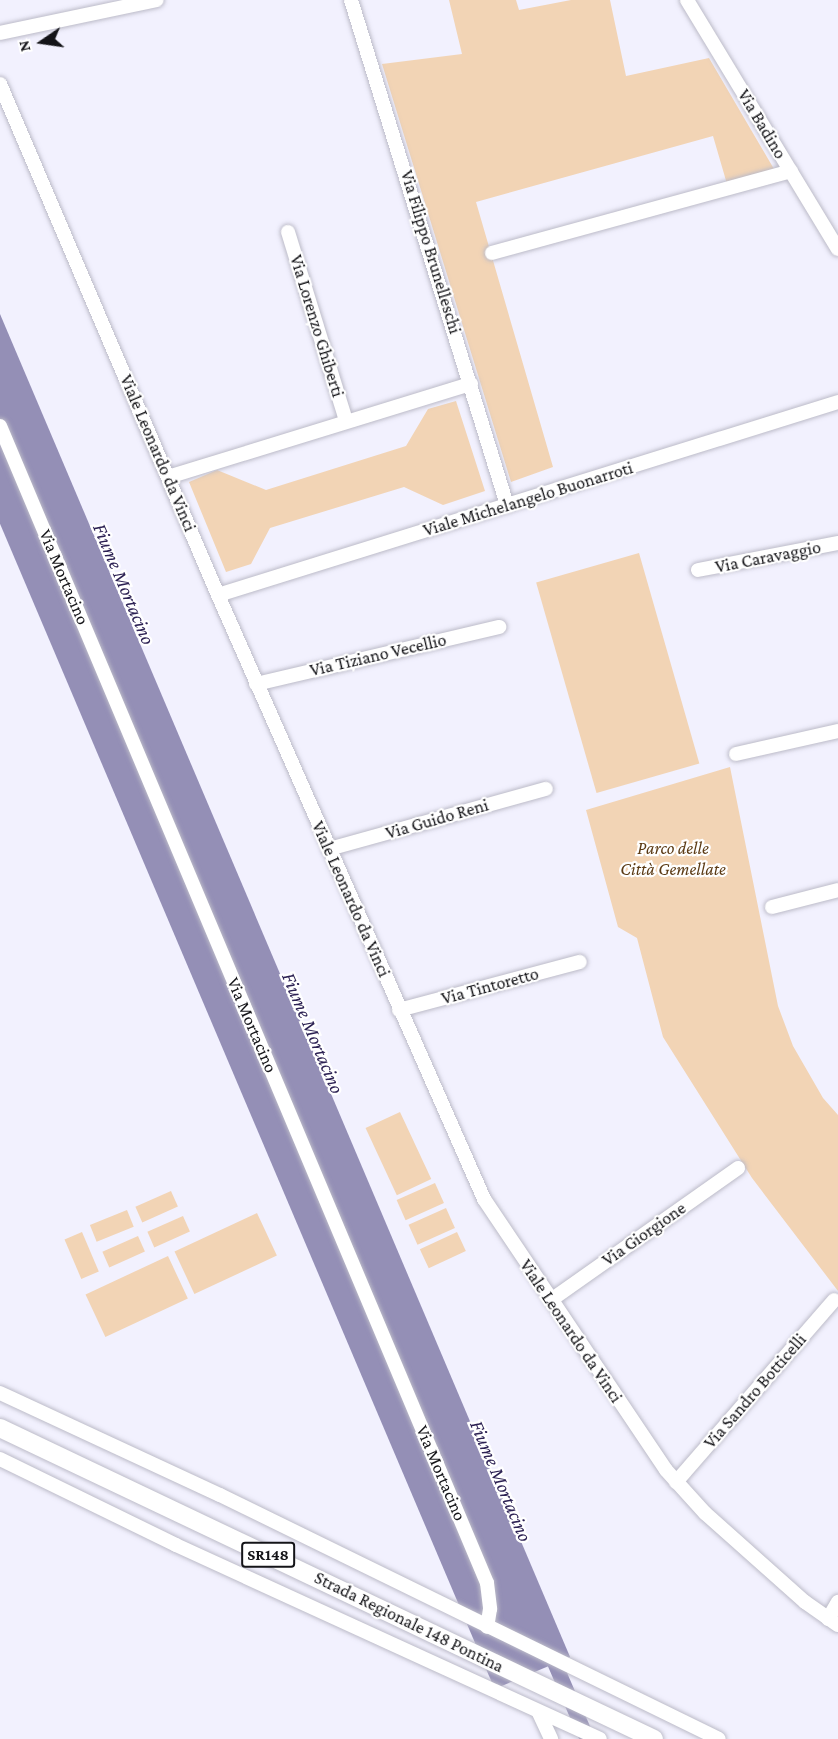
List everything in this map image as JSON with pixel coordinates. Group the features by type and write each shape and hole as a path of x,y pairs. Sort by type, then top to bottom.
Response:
{"main road":[{"name":"Strada Regionale 148 Pontina","path":"0,1428 654,1739"}],"street":[{"path":"0,33 157,0"},
{"name":"Via Filippo Brunelleschi","path":"351,0 507,505"},
{"name":"Via Badino","path":"687,0 838,249"},
{"name":"Viale Leonardo da Vinci","path":"0,84 256,684 484,1199 676,1482 779,1580 833,1622"},
{"path":"492,254 791,171"},
{"name":"Via Lorenzo Ghiberti","path":"288,232 346,421"},
{"name":"Via Lorenzo Ghiberti","path":"168,477 471,384"},
{"name":"Viale Michelangelo Buonarroti","path":"218,595 838,402"},
{"name":"Via Mortacino","path":"0,426 487,1584 490,1609 487,1627"},
{"name":"Via Caravaggio","path":"698,570 838,543"},
{"name":"Via Tiziano Vecellio","path":"256,684 499,627"},
{"path":"736,754 838,731"},
{"name":"Via Guido Reni","path":"329,849 546,789"},
{"path":"772,907 838,890"},
{"name":"Via Tintoretto","path":"399,1010 580,962"},
{"name":"Via Giorgione","path":"551,1300 738,1168"},
{"name":"Via Sandro Botticelli","path":"676,1482 834,1300"},
{"path":"0,1393 220,1495 719,1739"},
{"path":"0,1459 186,1550 600,1739"},
{"path":"833,1622 838,1602"},
{"path":"546,1715 551,1739"}],"green space":[{"path":"449,0 516,0 519,10 571,0 610,0 626,76 709,58 774,169 727,184 713,136 476,202 553,467 511,482 382,64 462,54"},
{"path":"456,401 485,491 443,505 404,487 270,528 251,564 226,572 189,482 217,470 266,490 406,446 428,409"},
{"path":"639,553 699,764 597,793 536,582"},
{"name":"Parco delle Città Gemellate","path":"730,767 778,1006 793,1046 823,1098 838,1115 838,1291 752,1178 663,1037 637,938 618,927 586,810"},
{"path":"400,1112 431,1179 397,1195 366,1128"},
{"path":"435,1183 444,1203 406,1220 397,1200"},
{"path":"171,1191 178,1207 142,1222 135,1207"},
{"path":"446,1208 455,1228 417,1245 409,1225"},
{"path":"127,1210 134,1227 97,1242 90,1225"},
{"path":"257,1213 277,1256 194,1294 175,1251"},
{"path":"183,1216 190,1232 154,1247 147,1232"},
{"path":"82,1232 99,1272 81,1279 65,1239"},
{"path":"457,1232 466,1251 429,1268 420,1249"},
{"path":"138,1236 145,1252 109,1267 102,1252"},
{"path":"168,1256 188,1299 105,1337 86,1294"}],"shaded area":[{"path":"0,314 570,1657 495,1689 0,524"}],"waterway":[{"name":"Fiume Mortacino","path":"548,1648 587,1739"}]}
